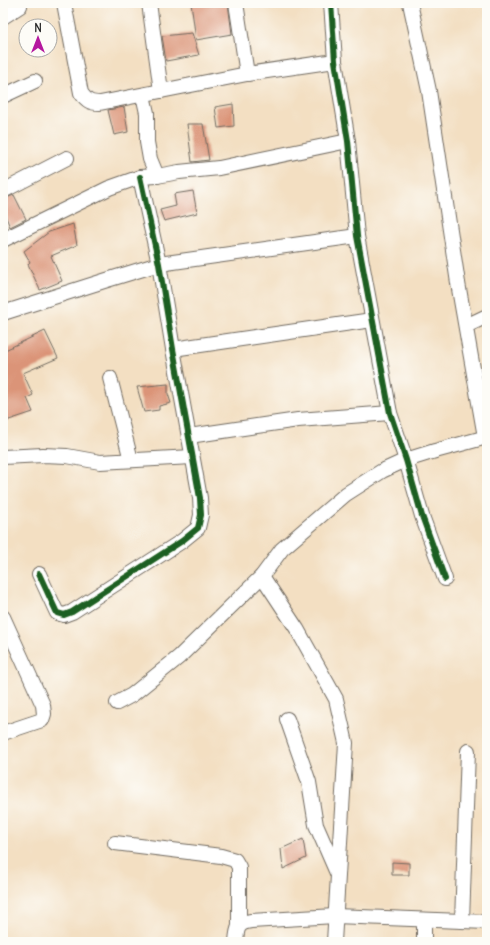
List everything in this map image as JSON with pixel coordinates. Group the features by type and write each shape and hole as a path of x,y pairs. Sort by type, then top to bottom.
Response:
{"street":[{"path":"64,3 81,93 87,101 92,103 100,103 143,95 247,74 335,61"},
{"path":"148,3 161,91"},
{"path":"236,3 247,74"},
{"path":"331,3 335,61 348,141 357,236 390,413 406,460 422,516 445,579"},
{"path":"117,703 132,695 179,657 262,576 282,549 346,494 382,471 406,460 486,437 466,326 429,91 410,3"},
{"path":"3,17 22,4"},
{"path":"3,96 34,81"},
{"path":"143,95 147,113 147,142 150,159 157,176"},
{"path":"3,240 110,188 140,177 219,168 348,141"},
{"path":"3,190 67,158"},
{"path":"39,574 57,613 64,615 72,612 182,541 198,528 201,515 200,498 159,264 140,177"},
{"path":"3,313 159,264 357,236"},
{"path":"466,326 487,316"},
{"path":"173,349 372,320"},
{"path":"110,378 131,460"},
{"path":"189,436 298,420 390,413"},
{"path":"3,457 67,456 100,462 192,457"},
{"path":"262,576 298,629 336,699 346,743 334,942"},
{"path":"3,617 43,706 44,714 42,720 3,733"},
{"path":"287,719 309,782 316,825 338,875"},
{"path":"462,921 468,752"},
{"path":"114,843 221,856 236,860 238,867 239,926 236,942"},
{"path":"239,926 244,922 251,920 335,916 487,922"},
{"path":"424,920 424,942"}],"building":[{"path":"191,3 228,3 232,34 196,40"},
{"path":"192,33 199,55 166,61 162,36"},
{"path":"233,104 234,126 218,128 215,107"},
{"path":"124,107 128,132 114,135 108,110"},
{"path":"187,124 203,124 209,160 192,162"},
{"path":"193,191 197,213 164,221 160,210 176,206 174,194"},
{"path":"14,195 26,219 10,227 3,210 3,199"},
{"path":"73,224 77,245 51,256 62,281 40,290 28,264 30,262 24,251 49,232"},
{"path":"45,331 58,358 23,373 33,395 27,398 33,412 3,422 3,351"},
{"path":"168,384 168,394 171,403 159,406 159,410 144,412 137,387"},
{"path":"303,839 306,858 283,869 281,849"},
{"path":"392,862 409,863 409,875 392,875"}],"cycle path":[{"path":"331,3 335,61 348,141 357,236 390,413 406,460 422,516 445,579"},
{"path":"39,574 57,613 64,615 72,612 182,541 198,528 201,515 200,498 159,264 140,177"}]}
